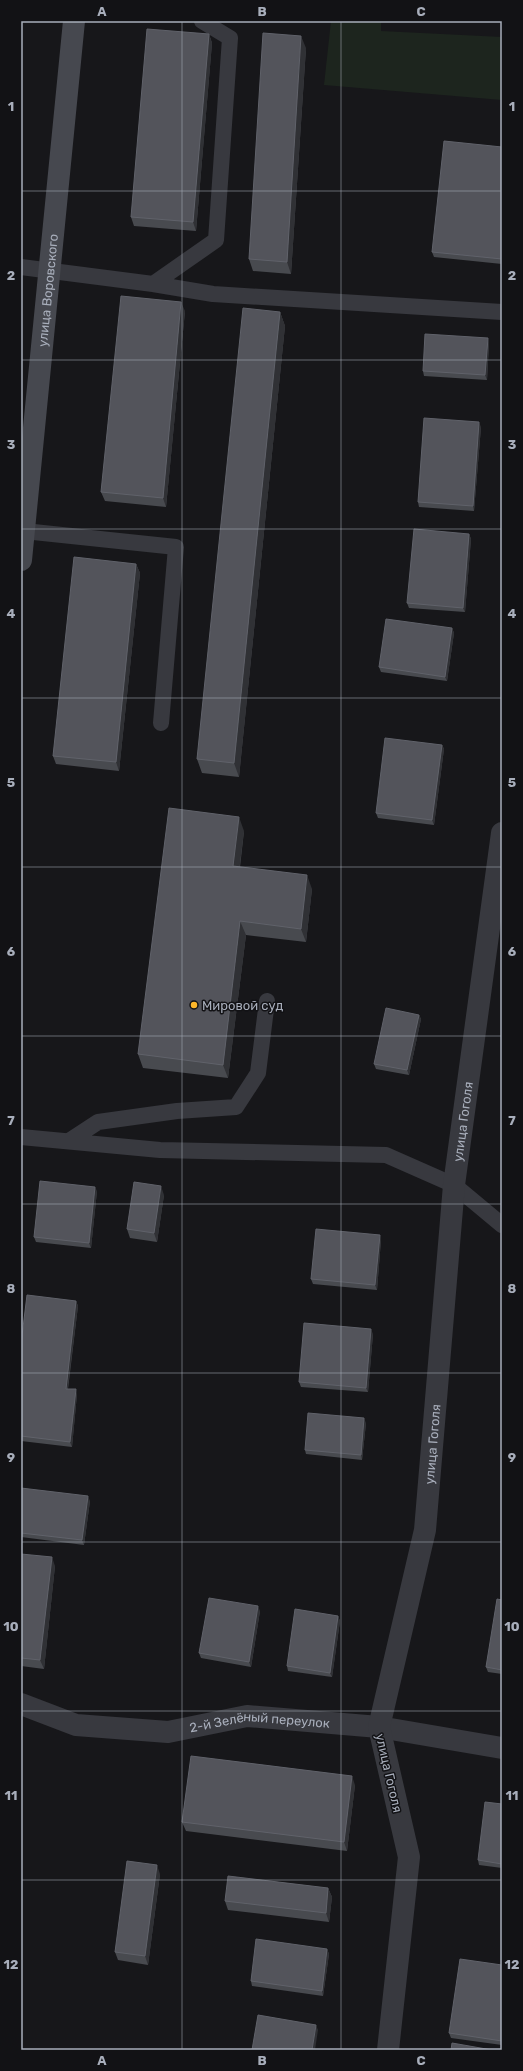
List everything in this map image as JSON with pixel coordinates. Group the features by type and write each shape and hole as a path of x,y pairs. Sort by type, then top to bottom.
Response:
{"street":[{"name":"улица Воровского","path":"21,560 74,21"},
{"name":"улица Гоголя","path":"388,2050 408,1857 379,1727 426,1530 454,1185 502,832"},
{"name":"2-й Зелёный переулок","path":"21,1704 76,1725 168,1732 247,1716 379,1727 502,1748"}],"lane":[{"path":"153,284 216,240 230,38 202,21"},
{"path":"21,267 153,284 213,294 502,312"},
{"path":"24,531 176,547 161,723"},
{"path":"69,1141 98,1122 177,1111 236,1107 258,1073 267,1001"},
{"path":"21,1137 160,1150 386,1155 454,1185 502,1224"}],"shaded area":[{"path":"331,21 381,21 381,31 502,37 502,100 324,85"}],"building":[{"path":"147,29 209,34 193,222 131,217"},
{"path":"263,33 301,36 287,262 249,259"},
{"path":"444,141 502,147 502,259 432,252"},
{"path":"121,296 181,302 163,498 101,492"},
{"path":"243,308 280,312 234,763 197,759"},
{"path":"425,334 488,338 485,375 423,371"},
{"path":"424,418 479,422 473,506 418,502"},
{"path":"414,529 469,534 463,608 407,603"},
{"path":"74,557 136,564 116,762 53,756"},
{"path":"386,619 452,628 445,677 379,667"},
{"path":"385,738 442,745 432,820 376,813"},
{"name":"Мировой суд","path":"169,808 239,817 233,866 307,875 301,929 240,921 223,1065 138,1054"},
{"path":"386,1008 419,1015 407,1070 374,1064"},
{"path":"40,1181 95,1187 89,1243 34,1237"},
{"path":"134,1182 161,1186 154,1233 127,1229"},
{"path":"316,1229 380,1235 375,1285 311,1279"},
{"path":"27,1295 76,1301 66,1389 76,1389 70,1442 21,1436 21,1344"},
{"path":"304,1323 371,1329 366,1388 299,1382"},
{"path":"308,1413 364,1418 361,1455 305,1450"},
{"path":"21,1488 88,1496 82,1540 21,1533"},
{"path":"21,1554 52,1557 40,1660 21,1658"},
{"path":"209,1598 258,1606 249,1662 199,1653"},
{"path":"497,1599 502,1600 502,1670 486,1667"},
{"path":"295,1609 338,1616 330,1673 287,1666"},
{"path":"191,1756 352,1776 344,1842 182,1822"},
{"path":"485,1802 502,1804 502,1864 478,1860"},
{"path":"127,1861 157,1865 145,1956 115,1952"},
{"path":"228,1876 328,1888 326,1913 225,1901"},
{"path":"256,1939 327,1949 322,1991 251,1981"},
{"path":"460,1959 502,1965 502,2041 449,2033"},
{"path":"258,2015 316,2025 312,2050 252,2050"},
{"path":"452,2043 492,2050 451,2050"}],"place":[{"name":"Мировой суд","path":"194,1005"}]}
